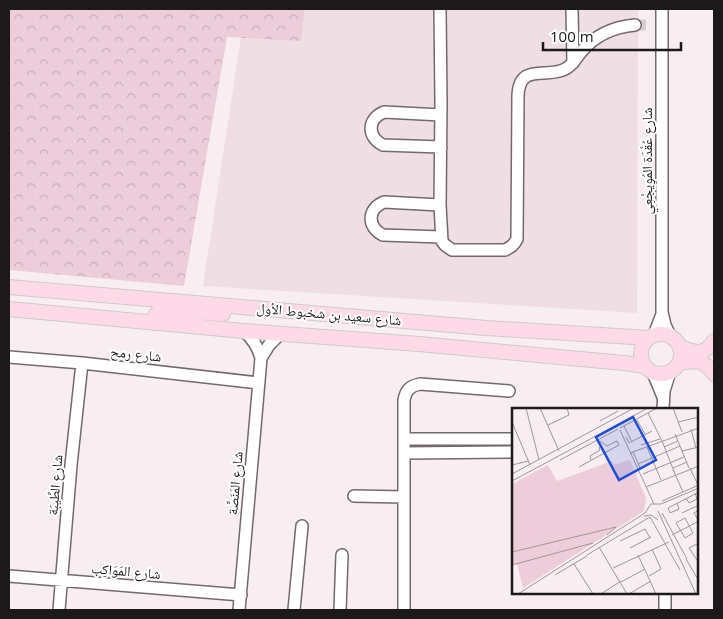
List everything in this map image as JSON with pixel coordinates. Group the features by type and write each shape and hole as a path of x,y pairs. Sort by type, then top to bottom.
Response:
{"main road":[{"name":"شارع سعيد بن شخبوط الأول","path":"9,287 486,328 652,337"},
{"path":"155,323 154,316 158,311 162,310 222,314 242,306"},
{"name":"شارع سعيد بن شخبوط الأول","path":"9,309 624,363 649,369"},
{"path":"419,344 427,339 437,337 480,340 487,334 486,328"},
{"path":"714,341 710,348 699,352 693,351 665,334 652,337 644,344 641,351 642,359 649,369 659,374 694,361 710,368 714,374"},
{"path":"675,341 681,358 675,368"}],"street":[{"path":"440,9 441,237 444,245 452,250 505,250 515,244 518,234 518,89 525,77 532,74 561,71 573,63 584,48 603,33 626,26 635,26"},
{"path":"572,9 573,63"},
{"name":"شارع عُقْدَة المُوِيجْعِي","path":"662,9 656,25 662,312 665,324 675,341"},
{"path":"441,115 384,112 376,116 371,128 371,133 376,141 383,145 441,147"},
{"path":"440,205 384,202 376,206 371,218 376,230 383,235 441,237"},
{"name":"شارع عُقْدَة المُوِيجْعِي","path":"652,337 662,312"},
{"path":"244,331 256,344 261,358"},
{"path":"261,358 269,345 280,334"},
{"name":"شارع رمح","path":"9,357 259,382"},
{"name":"شارع المَنَصَّة","path":"239,610 261,358"},
{"name":"شارع الطِّيبَة","path":"59,610 82,363"},
{"path":"663,403 675,368"},
{"path":"649,369 663,403"},
{"path":"404,610 405,394 413,385 420,384 509,391"},
{"path":"404,439 512,439"},
{"path":"404,453 512,452"},
{"path":"354,496 404,497"},
{"path":"294,610 302,526"},
{"path":"340,610 342,556"},
{"name":"شارع المَوَاكِب","path":"9,576 241,595"},
{"path":"665,594 665,610"}],"shaded area":[{"path":"305,9 638,9 637,313 203,286 241,37 301,41"}],"green space":[{"path":"9,9 305,9 301,41 227,37 184,286 9,270"}],"tunnel":[{"path":"635,25 651,25"}]}
